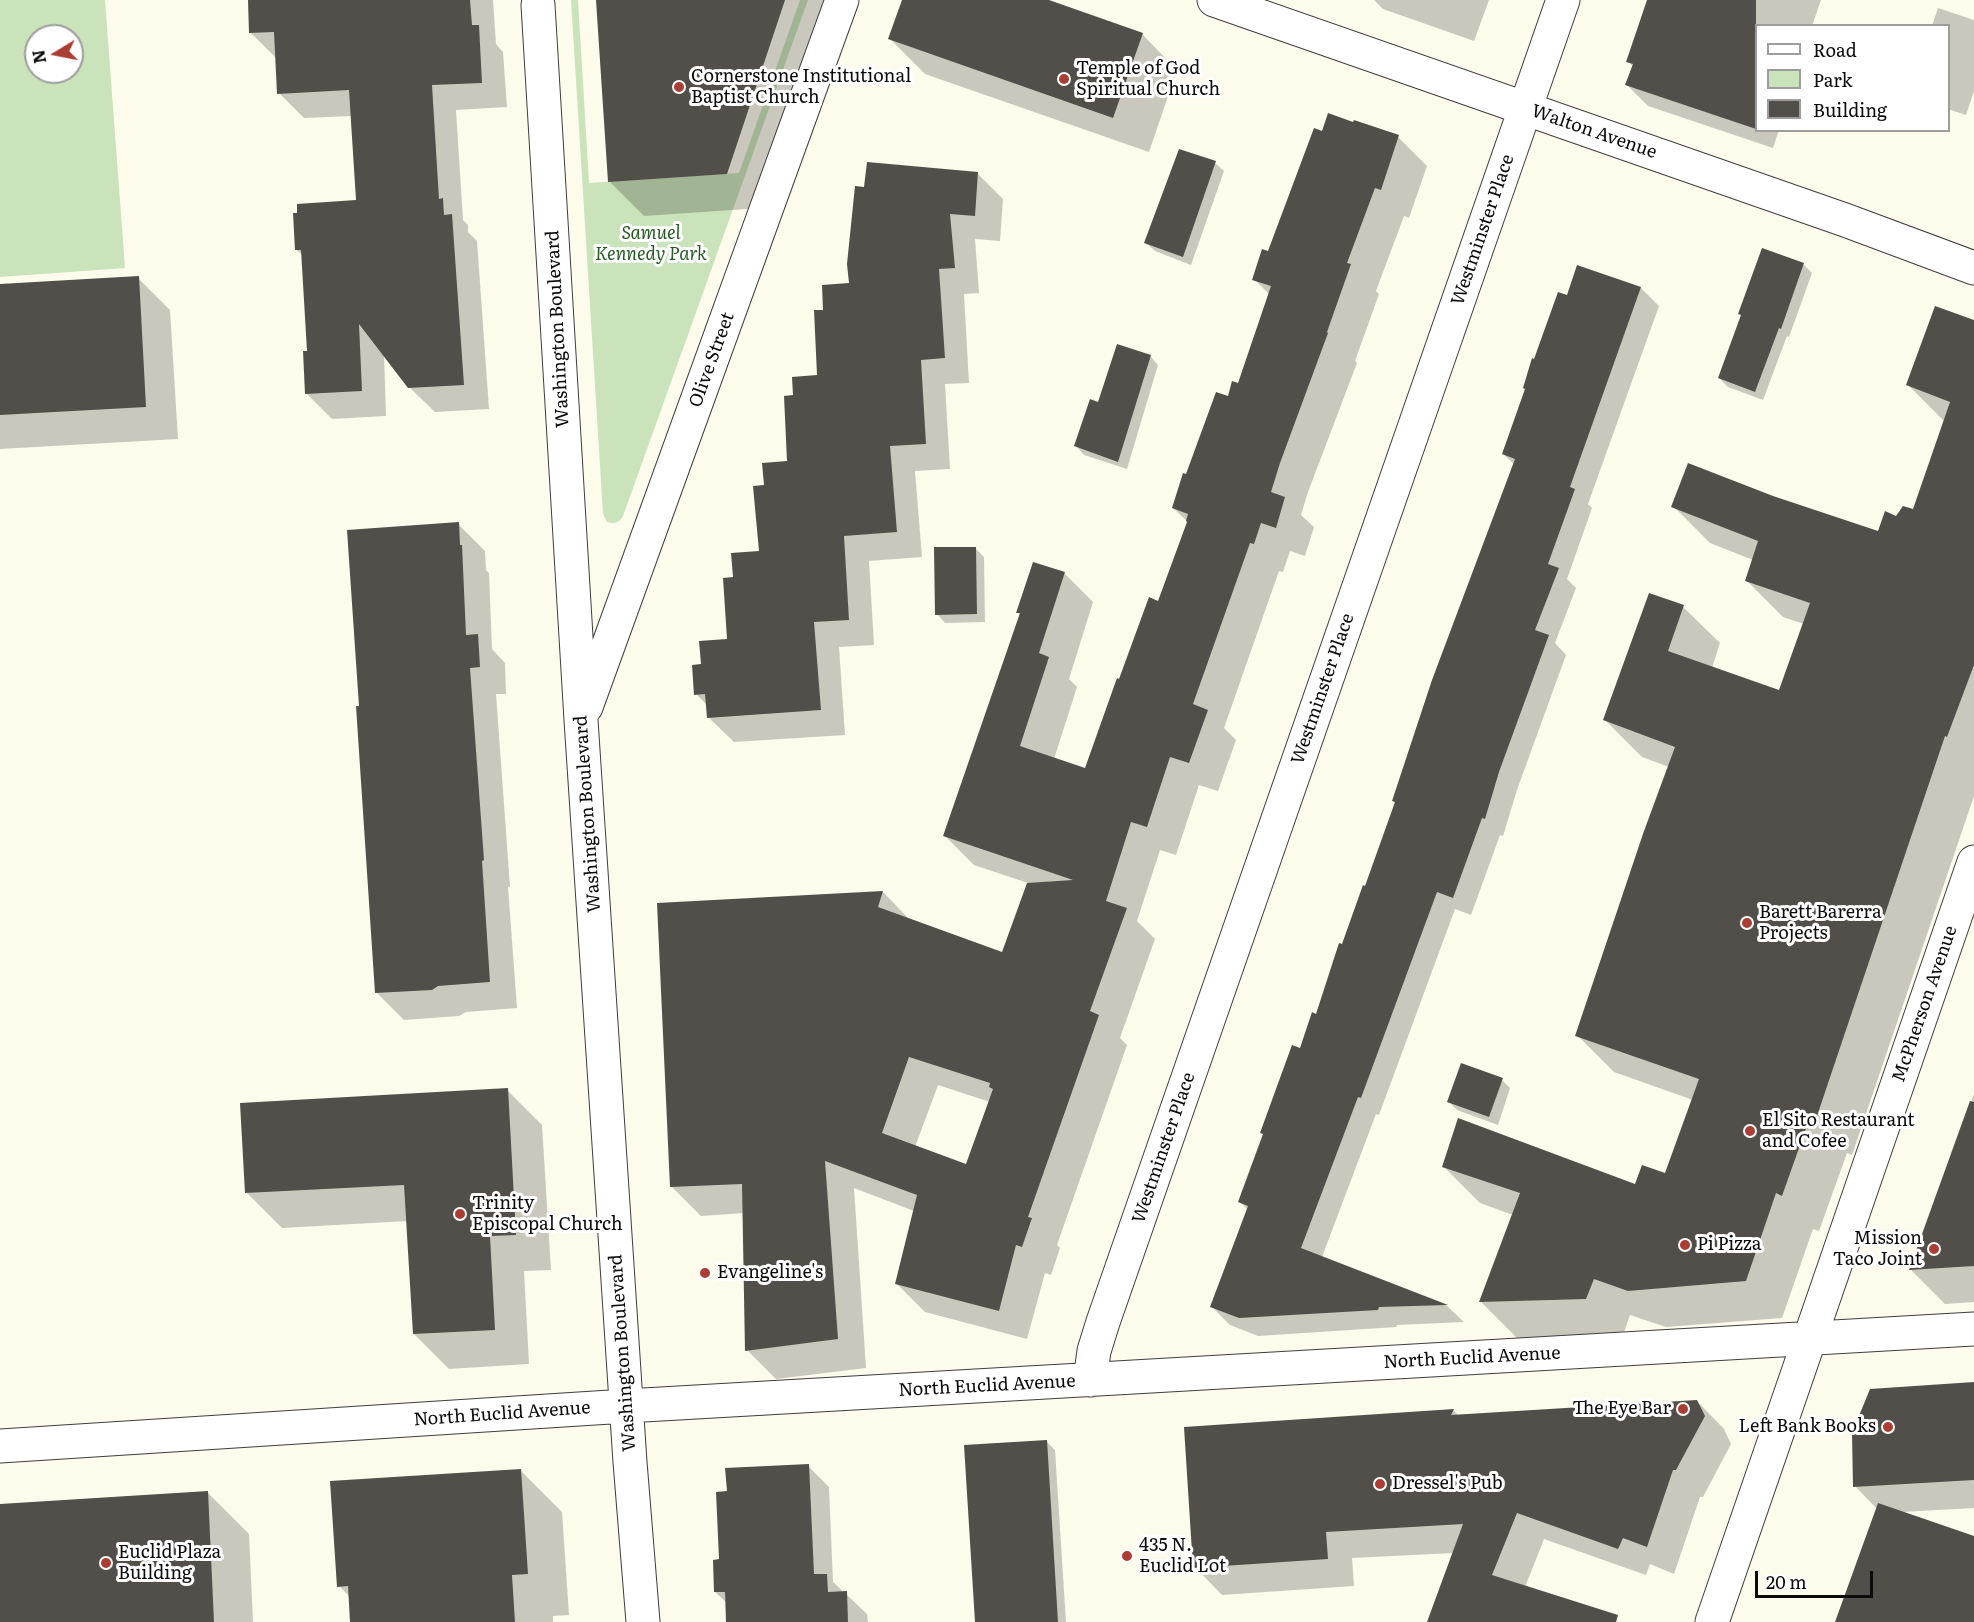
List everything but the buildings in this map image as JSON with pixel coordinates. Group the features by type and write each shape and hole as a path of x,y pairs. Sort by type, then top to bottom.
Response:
{"street":[{"name":"Olive Street","path":"581,720 842,0"},
{"name":"Walton Avenue","path":"1214,0 1974,267"},
{"name":"Westminster Place","path":"1090,1380 1094,1351 1100,1332 1563,0"},
{"name":"Washington Boulevard","path":"538,5 581,720 642,1622"},
{"name":"McPherson Avenue","path":"1712,1622 1974,862"},
{"name":"North Euclid Avenue","path":"0,1446 626,1406 1974,1329"}],"green space":[{"path":"0,0 105,0 125,268 0,277"},
{"name":"Samuel Kennedy Park","path":"571,0 578,0 589,183 739,173 800,0 808,0 623,516 615,523 607,522 603,514"}],"place":[{"name":"Temple of God Spiritual Church","path":"1064,79"},
{"name":"Cornerstone Institutional Baptist Church","path":"679,87"},
{"name":"Barett Barerra Projects","path":"1747,923"},
{"name":"El Sito Restaurant and Cofee","path":"1750,1131"},
{"name":"Trinity Episcopal Church","path":"460,1214"},
{"name":"Pi Pizza","path":"1685,1245"},
{"name":"Mission Taco Joint","path":"1934,1249"},
{"name":"Evangeline's","path":"705,1273"},
{"name":"The Eye Bar","path":"1683,1409"},
{"name":"Left Bank Books","path":"1888,1427"},
{"name":"Dressel's Pub","path":"1380,1484"},
{"name":"435 N. Euclid Lot","path":"1127,1556"},
{"name":"Euclid Plaza Building","path":"106,1563"}]}
